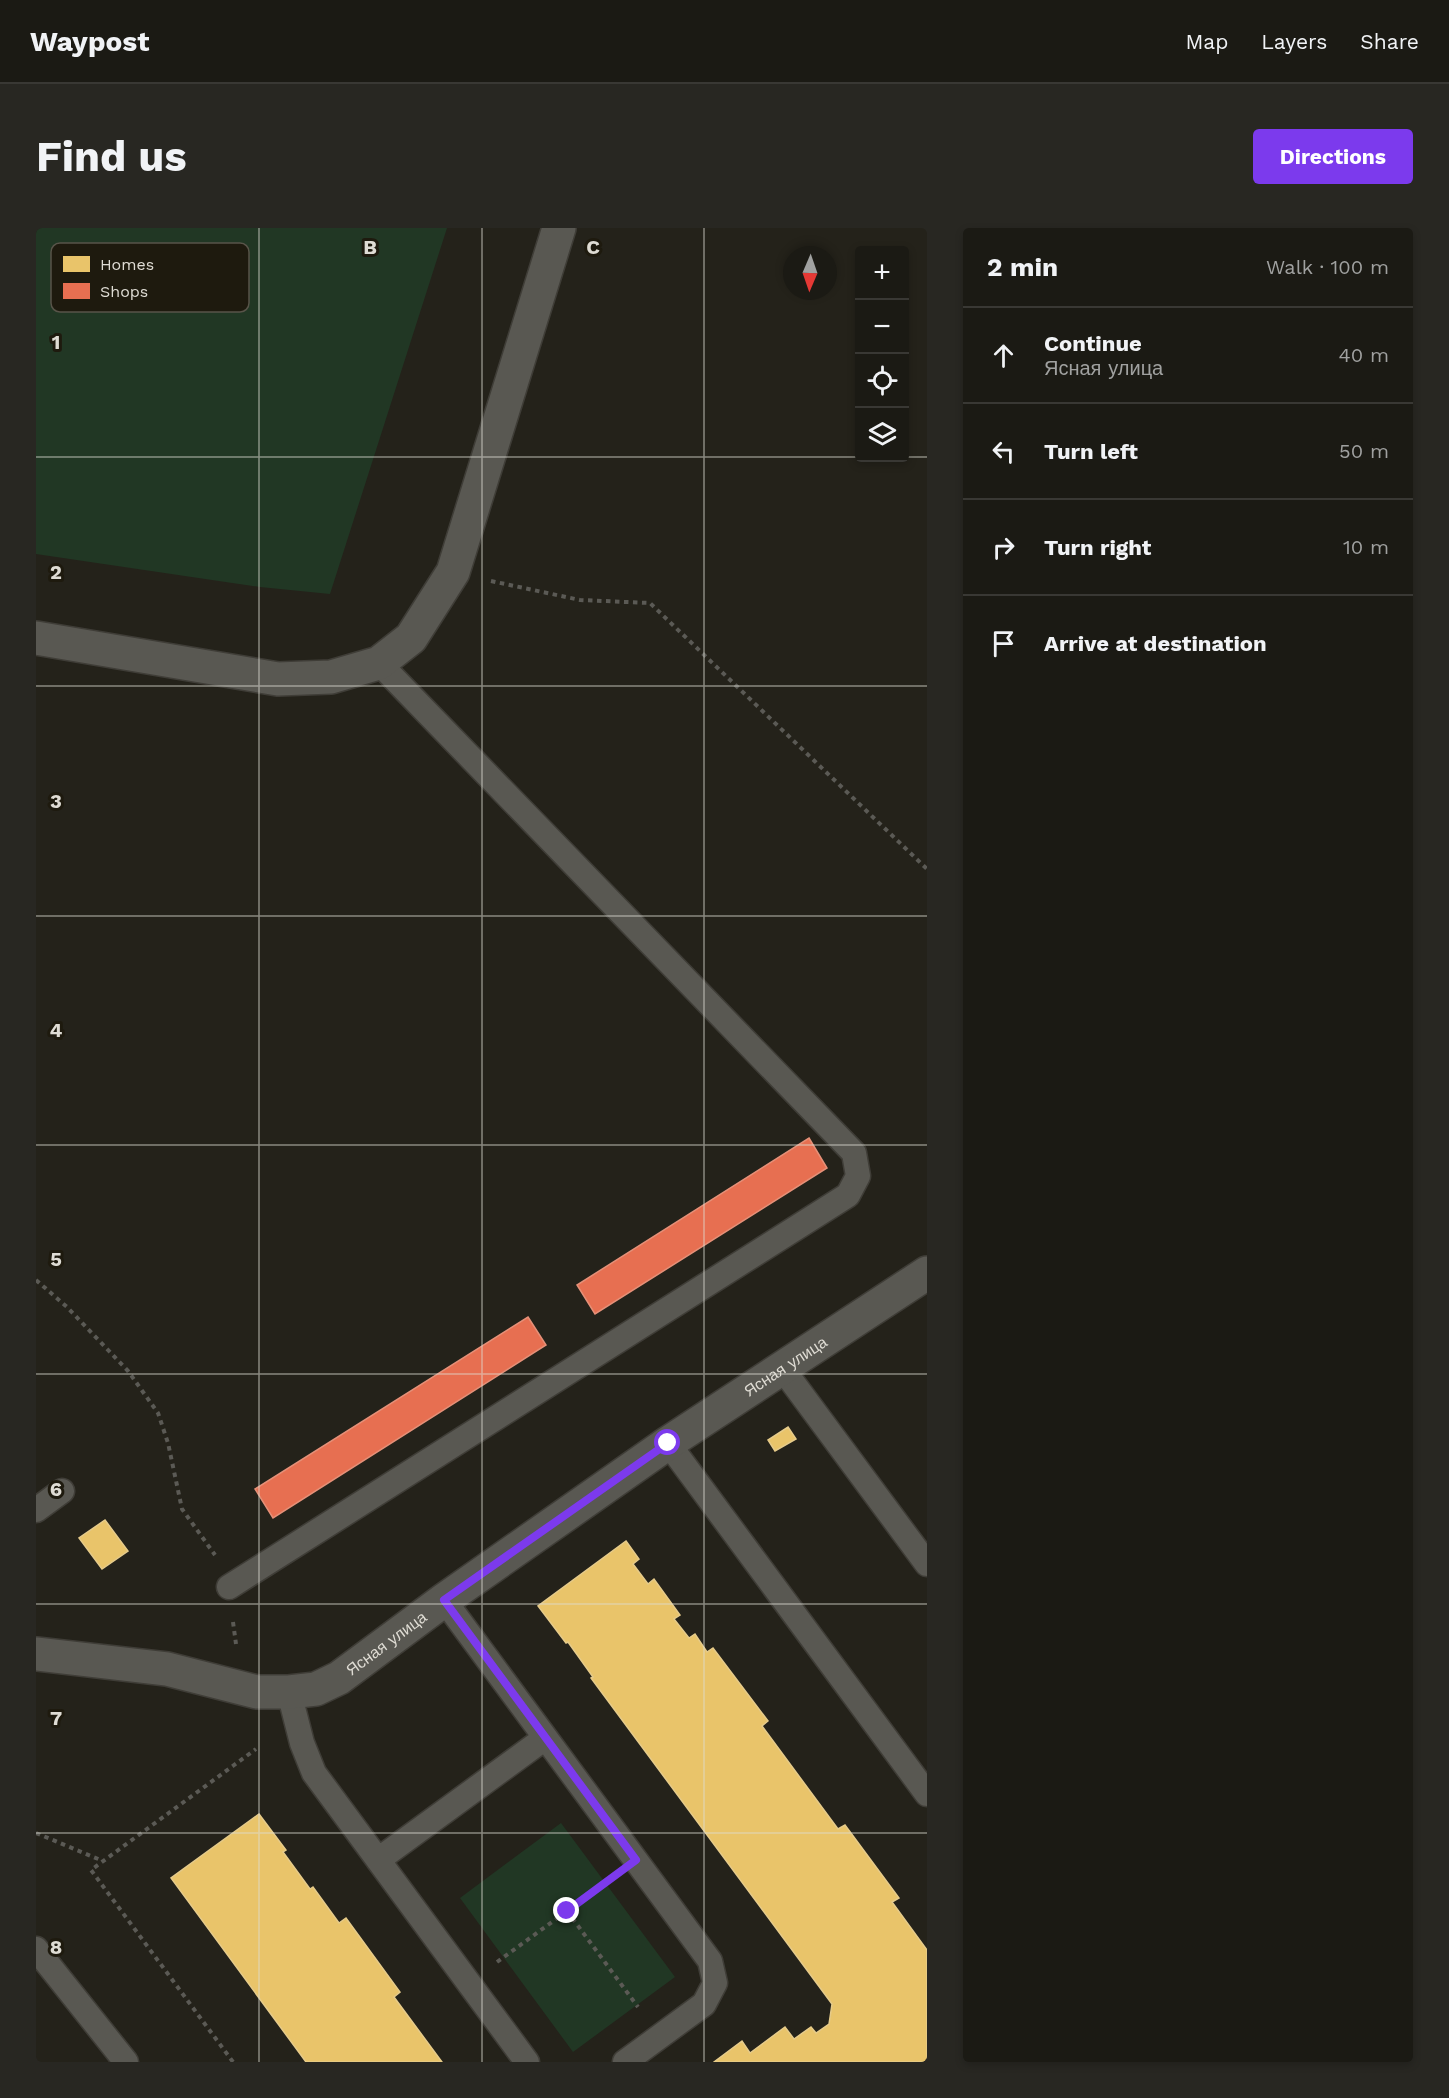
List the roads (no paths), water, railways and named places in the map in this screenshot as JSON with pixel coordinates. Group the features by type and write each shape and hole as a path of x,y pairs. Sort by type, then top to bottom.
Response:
{"street":[{"path":"36,638 278,679 331,677 379,663 411,638 453,572 559,228"},
{"name":"Ясная улица","path":"36,1654 167,1669 257,1692 316,1689 339,1678 444,1600 668,1443 927,1273"}],"lane":[{"path":"229,1587 848,1196 858,1176 854,1153 379,663"},
{"path":"782,1368 927,1564"},
{"path":"668,1443 927,1794"},
{"path":"36,1510 62,1491"},
{"path":"444,1600 710,1961 715,1983 704,2004 625,2062"},
{"path":"289,1692 302,1743 314,1773 527,2062"},
{"path":"378,1860 546,1738"},
{"path":"36,1949 126,2062"}]}
